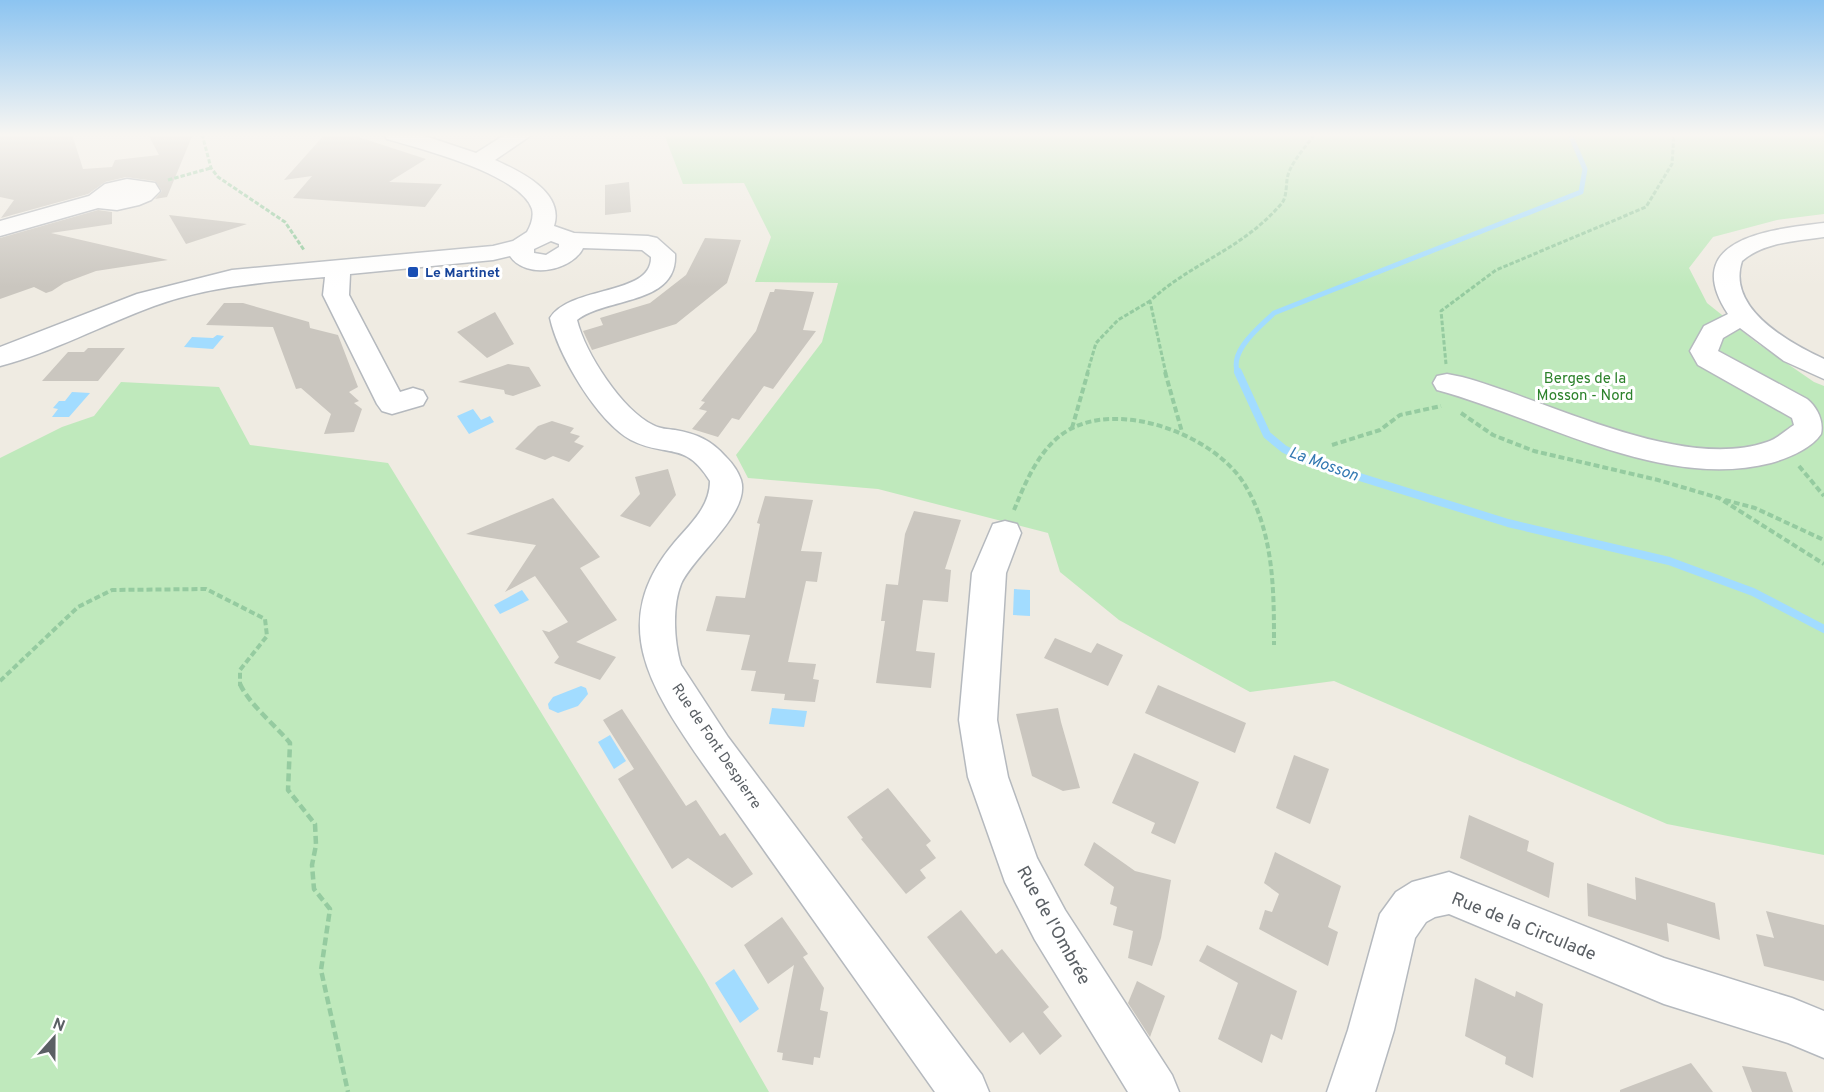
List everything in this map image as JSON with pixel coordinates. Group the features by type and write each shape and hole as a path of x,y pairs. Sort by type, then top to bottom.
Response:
{"street":[{"path":"0,357 146,300 232,278 493,253 552,241 540,199 518,185"},
{"path":"0,229 97,201 105,203 136,199 147,191 147,188"},
{"path":"1824,230 1789,234 1746,247 1732,257 1726,270 1729,294 1744,317 1774,343 1824,370"},
{"name":"Rue de Font Despierre","path":"552,241 648,243 663,254 664,268 656,279 645,287 590,301 569,310 563,318 564,331 576,354 628,423 643,433 698,447 716,466 726,481 724,495 717,512 682,554 664,584 659,654 675,687 720,756 965,1092"},
{"path":"338,268 336,296 393,404 413,398"},
{"path":"1452,394 1507,400 1585,431 1663,452 1728,460 1758,457 1785,449 1809,429 1806,413 1783,398 1724,370 1708,359 1704,351 1706,342 1714,331 1744,317"},
{"name":"Rue de l'Ombrée","path":"1005,533 989,573 978,720 988,777 1020,868 1050,925 1155,1092"},
{"name":"Rue de la Circulade","path":"1351,1092 1371,1030 1395,929 1411,907 1427,897 1449,893 1664,981 1792,1021 1822,1039"}],"path":[{"path":"147,188 153,185"},
{"path":"230,185 285,222 307,254 303,272"},
{"path":"1072,428 1096,344 1118,320 1150,301 1166,286 1233,247 1258,227 1284,200 1287,185"},
{"path":"1662,185 1647,207 1496,270 1441,311 1452,394 1460,412 1493,435 1534,451 1658,480 1755,508 1824,540"},
{"path":"1150,301 1160,353 1182,432"},
{"path":"1332,445 1380,430 1400,415 1452,394"},
{"path":"1005,533 1024,485 1040,460 1066,431 1095,419 1130,421 1182,432 1214,449 1248,488 1266,530 1274,574 1274,645"},
{"path":"1785,449 1824,496"},
{"path":"1719,498 1824,564"},
{"path":"0,681 78,607 112,590 206,590 265,619 267,636 240,670 239,683 246,698 261,710 290,743 288,790 315,824 316,845 312,865 314,889 330,909 321,970 348,1092"}],"green space":[{"name":"Berges de la Mosson - Nord","path":"745,185 1824,185 1824,214 1777,220 1713,237 1689,268 1707,303 1757,343 1814,382 1824,386 1824,855 1667,824 1334,681 1250,692 1119,620 1060,572 1048,533 878,489 748,478 736,455 822,342 838,283 755,282 771,237"},
{"path":"121,382 219,387 250,445 388,463 704,978 769,1092 0,1092 0,458 62,427 94,416"}],"water":[{"path":"217,335 224,336 213,349 184,347 192,337 213,338"},
{"path":"72,392 90,393 69,417 52,417 58,409 53,408 59,401 65,401"},
{"path":"473,409 481,420 490,416 494,422 469,434 457,416"},
{"path":"1014,589 1030,590 1030,616 1013,615"},
{"path":"522,590 529,600 500,614 494,605"},
{"path":"581,686 586,688 588,694 578,706 558,713 549,709 548,704 553,697"},
{"path":"772,708 807,711 804,727 769,724"},
{"path":"610,735 626,761 614,769 598,742"},
{"path":"734,969 759,1009 740,1023 715,983"}],"building":[{"path":"0,185 101,185 88,194 1,218 14,200 0,197"},
{"path":"158,185 172,185 167,197 155,199 162,191"},
{"path":"304,185 441,185 425,207 293,198"},
{"path":"605,185 629,185 631,212 605,215"},
{"path":"98,210 112,212 112,224 51,233 168,260 96,271 64,283 46,293 34,287 0,299 0,238"},
{"path":"169,215 247,224 186,244"},
{"path":"705,238 741,240 727,283 676,324 592,350 583,331 603,325 600,318 650,303 686,275"},
{"path":"775,289 814,292 803,330 816,331 773,389 764,386 739,420 732,418 718,437 692,429 707,411 699,409 705,402 701,401 756,331 770,292 774,292"},
{"path":"224,303 243,303 309,322 310,328 338,335 358,387 349,392 359,401 354,403 362,409 354,432 324,434 331,414 301,388 296,389 273,327 206,325"},
{"path":"495,312 514,344 487,358 457,332"},
{"path":"88,348 125,348 98,381 42,381 68,352 84,352"},
{"path":"508,364 529,367 541,386 513,396 505,394 504,390 458,382"},
{"path":"552,421 574,428 570,433 580,436 574,442 584,446 569,462 553,456 545,460 515,449 538,426"},
{"path":"668,469 676,495 650,527 620,516 640,494 635,477"},
{"path":"765,496 813,500 801,551 822,552 817,582 806,581 788,662 816,664 813,679 819,680 815,702 784,700 785,694 751,691 756,671 741,670 750,635 706,631 716,596 745,598 760,524 757,523"},
{"path":"553,498 600,557 580,568 617,620 576,642 616,657 600,680 554,663 559,657 542,630 549,632 568,622 535,576 505,592 536,545 466,534"},
{"path":"914,511 961,520 945,569 951,570 948,602 923,600 916,651 935,653 931,688 876,683 885,621 881,621 886,584 898,585 905,534"},
{"path":"1055,638 1091,653 1097,643 1123,655 1108,686 1044,658"},
{"path":"1158,685 1246,723 1235,753 1145,713"},
{"path":"1058,708 1080,788 1063,791 1032,776 1016,714"},
{"path":"622,709 686,806 696,800 720,836 725,833 753,874 732,888 688,858 672,869 618,779 634,769 603,720"},
{"path":"1134,753 1199,782 1175,844 1151,833 1155,823 1112,803"},
{"path":"1294,755 1329,769 1310,824 1276,808"},
{"path":"888,788 931,841 926,845 936,858 920,870 926,878 906,894 861,839 863,838 847,817"},
{"path":"1469,815 1529,841 1527,851 1554,863 1549,898 1460,858"},
{"path":"1094,842 1135,871 1171,880 1161,938 1152,966 1128,958 1133,931 1113,925 1117,907 1110,904 1114,887 1084,865"},
{"path":"1275,852 1341,886 1328,927 1338,932 1328,966 1259,929 1265,910 1272,912 1279,894 1264,883"},
{"path":"1635,877 1715,903 1720,940 1667,923 1669,942 1588,916 1587,883 1636,900"},
{"path":"961,910 996,954 1002,949 1049,1007 1043,1012 1062,1036 1040,1055 1023,1032 1010,1043 927,937"},
{"path":"1766,911 1824,925 1824,981 1764,966 1756,934 1774,938"},
{"path":"782,917 808,954 803,957 824,988 820,1010 828,1012 820,1058 814,1057 813,1065 782,1060 783,1053 777,1052 794,965 768,984 744,945"},
{"path":"1207,945 1297,991 1282,1040 1271,1034 1262,1063 1218,1039 1238,983 1199,961"},
{"path":"1475,978 1515,997 1516,991 1543,1004 1533,1078 1505,1064 1506,1057 1465,1036"},
{"path":"1137,981 1165,996 1150,1037 1128,1003"},
{"path":"1691,1063 1713,1092 1620,1092 1620,1090"},
{"path":"1742,1066 1786,1072 1793,1092 1752,1092"}],"waterway":[{"name":"La Mosson","path":"1238,374 1236,365 1241,348 1274,313 1581,192 1582,185"},
{"name":"La Mosson","path":"1238,372 1267,435 1284,449 1308,461 1508,523 1669,561 1753,592 1824,629"}],"place":[{"name":"Le Martinet","path":"413,272"}]}
